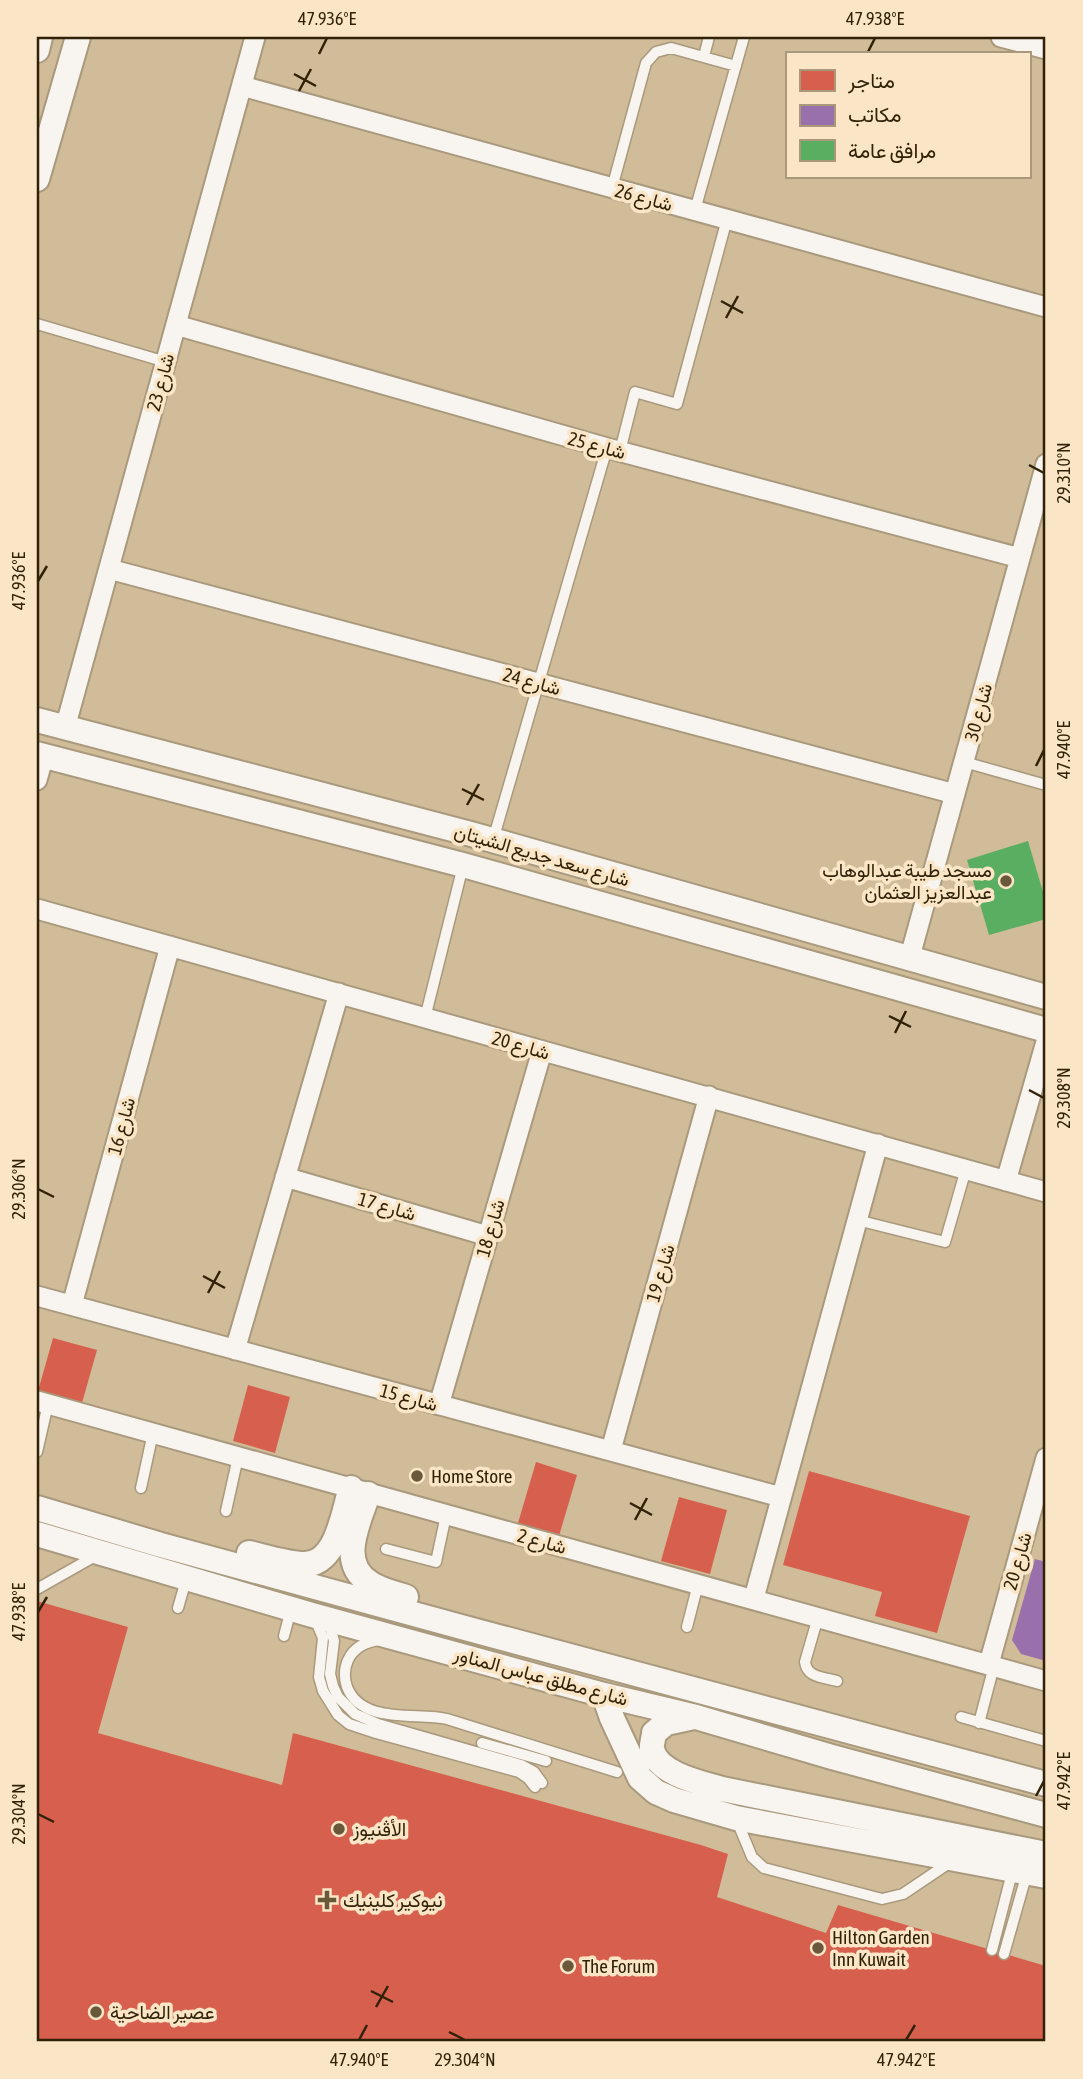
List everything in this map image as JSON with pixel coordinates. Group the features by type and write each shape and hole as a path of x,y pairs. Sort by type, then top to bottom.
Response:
{"street":[{"path":"37,179 78,37"},
{"name":"شارع 23","path":"65,728 255,37"},
{"path":"1002,37 1046,49"},
{"name":"شارع 26","path":"242,86 1046,307"},
{"name":"شارع 25","path":"176,325 613,450 1020,558"},
{"name":"شارع 30","path":"909,960 1046,464"},
{"name":"شارع 24","path":"109,569 955,794"},
{"name":"شارع سعد جديع الشيتان","path":"37,720 482,837 1046,997"},
{"path":"37,780 40,755"},
{"name":"شارع سعد جديع الشيتان","path":"40,755 463,865 1046,1030"},
{"path":"463,865 472,860 476,852 476,842 482,837"},
{"path":"515,880 507,871 507,860 514,852 524,850"},
{"name":"شارع 20","path":"37,909 1046,1192"},
{"name":"شارع 16","path":"72,1306 170,946"},
{"path":"235,1350 339,993"},
{"path":"1006,1181 1046,1042"},
{"name":"شارع 18","path":"439,1405 542,1051"},
{"name":"شارع 19","path":"611,1450 709,1096"},
{"path":"754,1598 878,1144"},
{"name":"شارع 17","path":"285,1177 488,1236"},
{"name":"شارع 15","path":"37,1296 781,1497"},
{"name":"شارع 2","path":"42,1402 1046,1681"},
{"name":"شارع 20","path":"992,1665 1046,1458"},
{"path":"161,1545 205,1544 305,1564 318,1561 328,1553 359,1491"},
{"path":"359,1491 352,1556 357,1572 371,1584 433,1608 465,1628"},
{"name":"شارع مطلق عباس المناور","path":"37,1508 161,1545 1046,1784"},
{"name":"شارع مطلق عباس المناور","path":"37,1534 186,1580 604,1695 696,1717 1046,1815"},
{"path":"604,1695 640,1778 656,1792 674,1800 736,1818 962,1840"},
{"path":"696,1717 666,1723 654,1733 652,1750 660,1764 681,1777 740,1793 924,1824 962,1840 1030,1861"},
{"path":"736,1818 740,1793"}],"lane":[{"path":"704,56 709,37"},
{"path":"695,210 744,37"},
{"path":"611,188 646,63 656,52 671,48 736,66"},
{"path":"482,837 538,683 613,450 635,392 677,404 727,219"},
{"path":"37,324 166,362"},
{"path":"964,762 1046,785"},
{"path":"425,1018 463,865"},
{"path":"857,1220 945,1242 966,1169"},
{"path":"37,1452 42,1402"},
{"path":"141,1488 153,1433"},
{"path":"226,1511 238,1457"},
{"path":"386,1549 436,1562 446,1515"},
{"path":"37,1588 100,1553"},
{"path":"178,1608 186,1580"},
{"path":"687,1627 698,1583"},
{"path":"284,1636 310,1614"},
{"path":"310,1614 323,1638 319,1677 323,1691 329,1703 344,1719 363,1730 519,1772 539,1782"},
{"path":"310,1614 334,1641 330,1674 333,1686 345,1707 378,1724 521,1765 539,1782"},
{"path":"818,1616 806,1669 809,1673 837,1681"},
{"path":"425,1644 376,1640 357,1648 346,1664 345,1674 350,1692 365,1705 385,1713 447,1719 617,1772"},
{"path":"979,1723 992,1665"},
{"path":"961,1717 1046,1741"},
{"path":"482,1744 546,1761 559,1754"},
{"path":"539,1782 546,1761"},
{"path":"736,1818 752,1857 764,1868 882,1899 903,1894 937,1869 962,1840"},
{"path":"992,1950 1030,1861"},
{"path":"1004,1954 1030,1861"}],"building: متاجر":[{"path":"53,1338 97,1350 82,1403 38,1391"},
{"path":"248,1385 290,1397 275,1453 233,1441"},
{"path":"536,1462 577,1475 559,1536 518,1523"},
{"path":"809,1471 970,1516 937,1633 875,1616 882,1592 783,1565"},
{"path":"679,1497 727,1510 710,1574 661,1561"},
{"name":"الأڤنيوز","path":"37,1601 128,1627 98,1733 282,1785 293,1733 701,1845 728,1854 717,1897 826,1933 838,1905 1046,1966 1046,2042 37,2042"}],"building: مكاتب":[{"path":"1035,1559 1046,1562 1046,1661 1021,1654 1012,1640"}],"building: مرافق عامة":[{"name":"مسجد طيبة عبدالوهاب عبدالعزيز العثمان","path":"1028,841 1046,902 1046,919 989,935 967,860"}],"place":[{"name":"مسجد طيبة عبدالوهاب عبدالعزيز العثمان","path":"1006,881"},
{"name":"Home Store","path":"417,1476"},
{"name":"الأڤنيوز","path":"339,1829"},
{"name":"نيوكير كلينيك","path":"327,1900"},
{"name":"Hilton Garden Inn Kuwait","path":"818,1948"},
{"name":"The Forum","path":"568,1966"},
{"name":"عصير الضاحية","path":"96,2012"}]}
